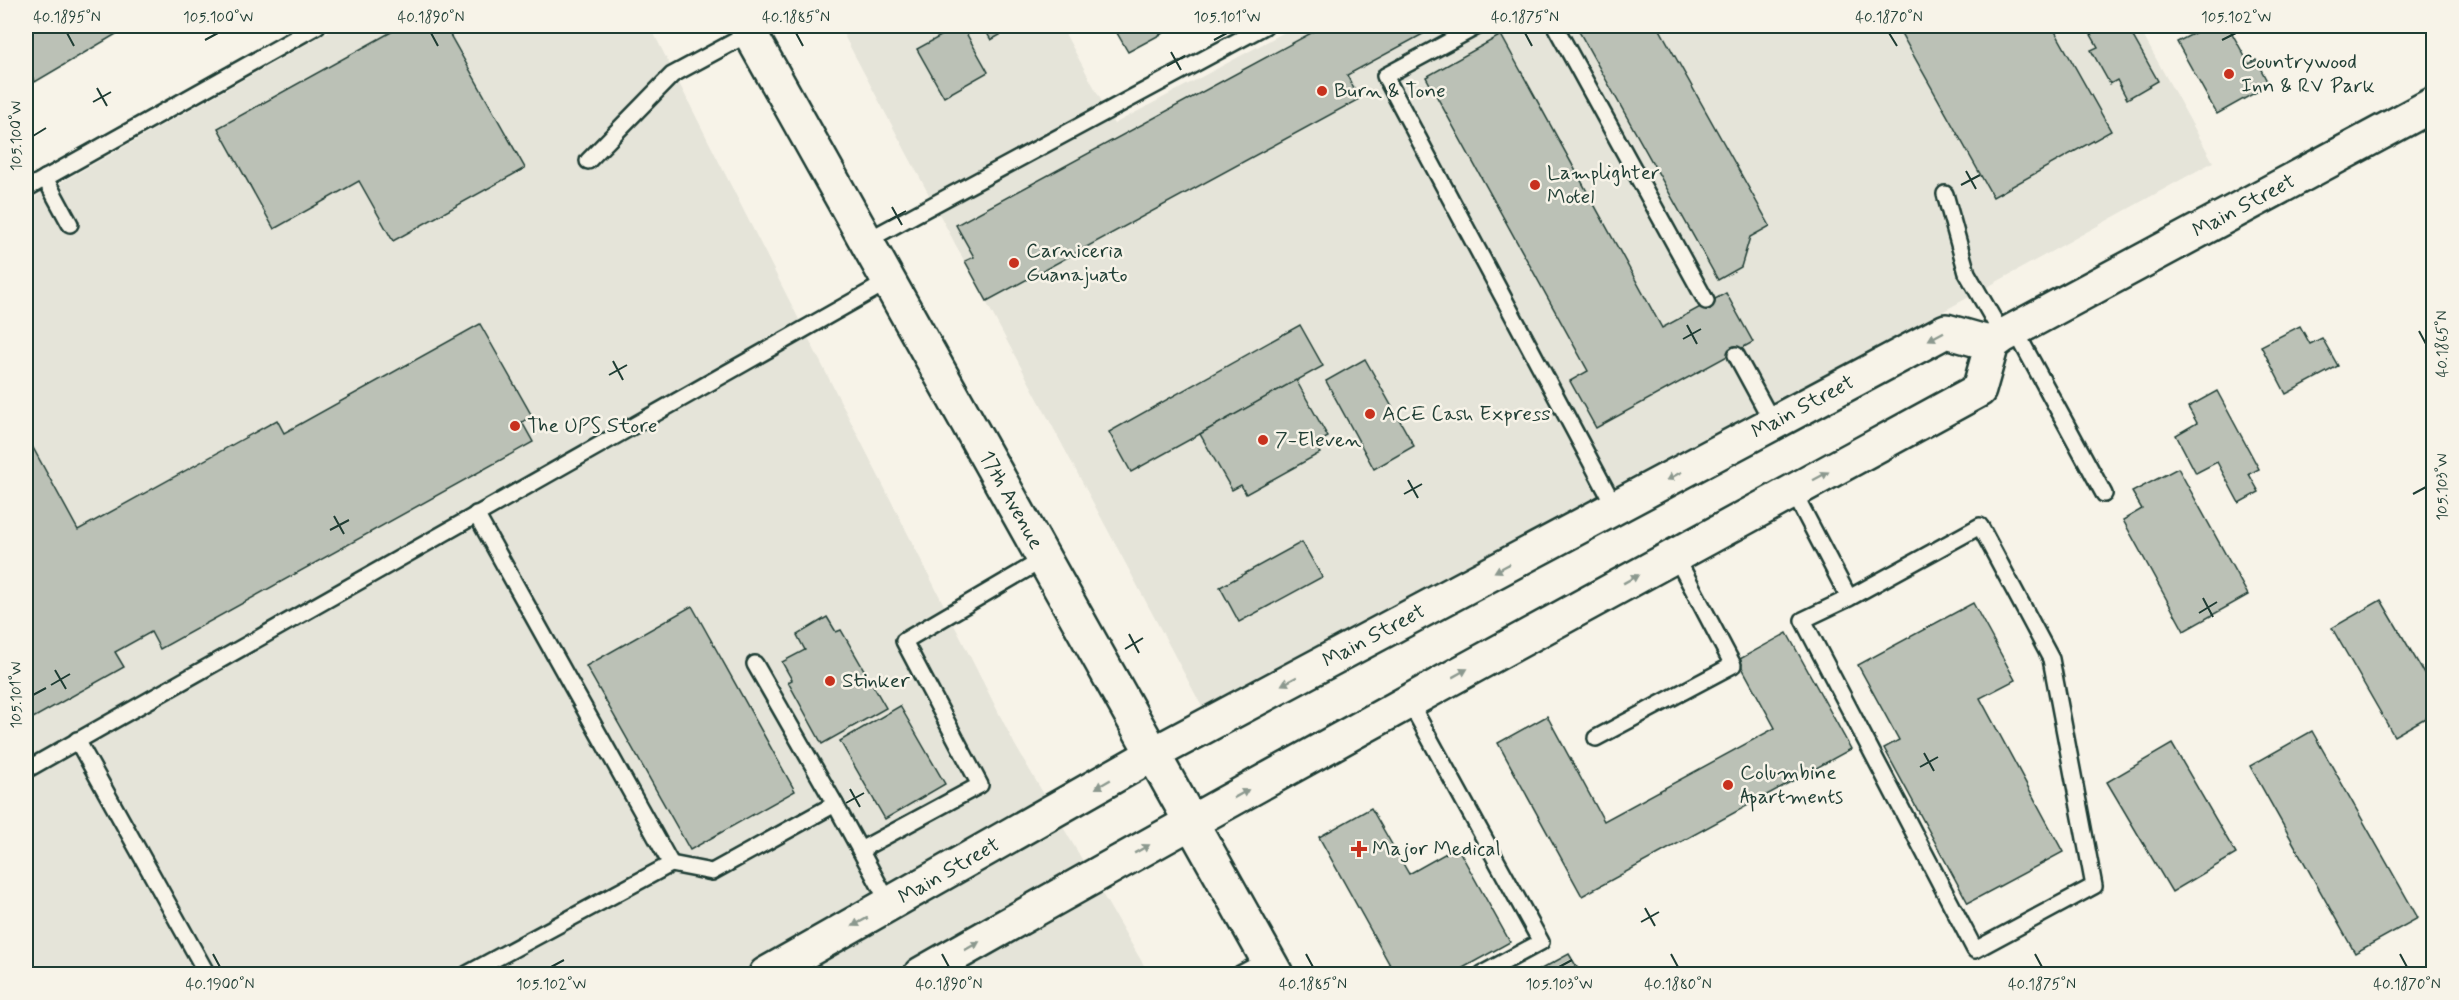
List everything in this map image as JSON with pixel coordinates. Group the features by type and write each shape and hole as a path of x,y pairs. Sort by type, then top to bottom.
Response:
{"main road":[{"name":"17th Avenue","path":"748,29 1153,754 1190,822 1261,969"},
{"name":"Main Street","path":"766,975 1153,754 1946,331 2003,337 2433,104"},
{"path":"921,975 1190,822 1979,390 2003,337"}],"lane":[{"path":"26,189 317,26"},
{"path":"866,241 1265,26"},
{"path":"1478,26 1385,76 1616,507"},
{"path":"1555,26 1706,301"},
{"path":"588,161 672,75 748,29"},
{"path":"45,178 70,224"},
{"path":"1945,195 1967,273 2003,337 2104,494"},
{"path":"26,770 889,281"},
{"path":"1736,355 1773,423"},
{"path":"1793,492 1849,598"},
{"path":"476,514 671,864"},
{"path":"1980,526 2051,659 2094,886 1975,950 1803,620 1849,598 1980,526"},
{"path":"1596,738 1733,665 1675,555"},
{"path":"860,850 981,785 904,640 1044,559"},
{"path":"755,663 890,905"},
{"path":"1409,701 1541,942 1482,975"},
{"path":"77,740 207,975"},
{"path":"467,975 671,864 712,872 834,804"}],"shaded area":[{"path":"339,26 650,26 1015,745 1149,974 26,974 26,202"},
{"path":"839,26 1061,26 1114,124 1296,26 2138,26 2213,162 1208,718"}],"building":[{"path":"26,26 120,26 123,30 35,82 26,65"},
{"path":"402,26 445,26 525,168 393,241 359,181 274,229 218,128"},
{"path":"962,26 988,72 944,97 917,49"},
{"path":"983,26 1016,26 991,40"},
{"path":"1113,26 1176,26 1128,52"},
{"path":"1324,26 1418,26 1423,34 1347,75 1359,99 987,301 965,261 974,257 956,225"},
{"path":"1576,26 1658,26 1770,226 1750,237 1741,267 1718,280"},
{"path":"1897,26 2052,26 2111,131 1993,197"},
{"path":"2086,26 2127,26 2158,81 2127,99 2117,80 2110,84 2091,50 2098,47"},
{"name":"Countrywood Inn & RV Park","path":"2208,26 2228,26 2249,64 2256,60 2269,85 2217,114 2177,42"},
{"name":"Lamplighter Motel","path":"1501,35 1662,328 1726,293 1753,342 1596,428 1570,381 1588,371 1426,77"},
{"path":"480,324 532,416 522,422 533,442 160,649 151,632 115,652 124,667 26,722 26,435 78,530 277,420 284,433"},
{"path":"1300,325 1323,366 1131,472 1109,432"},
{"path":"2300,326 2310,344 2322,338 2338,366 2286,394 2261,346"},
{"name":"ACE Cash Express","path":"1365,359 1414,446 1374,469 1326,381"},
{"name":"7-Eleven","path":"1296,380 1328,437 1315,444 1320,453 1246,494 1241,485 1232,490 1200,434"},
{"path":"2217,391 2259,469 2249,474 2259,492 2239,503 2217,462 2196,473 2176,435 2197,423 2188,407"},
{"path":"2178,468 2248,595 2184,631 2123,520 2142,509 2132,492"},
{"path":"1302,542 1322,577 1239,622 1220,587"},
{"path":"2381,600 2434,690 2434,713 2394,736 2332,628"},
{"path":"1973,603 2015,680 1980,698 2063,852 1968,903 1884,748 1899,740 1858,665"},
{"path":"692,606 795,791 690,850 586,666"},
{"name":"Stinker","path":"827,617 836,632 841,630 886,708 822,744 788,682 792,680 782,662 805,650 797,635"},
{"name":"Columbine Apartments","path":"1787,633 1851,749 1582,896 1498,743 1547,716 1604,821 1775,728 1738,660"},
{"path":"900,706 945,784 885,819 840,741"},
{"path":"2312,731 2418,918 2355,953 2250,766"},
{"path":"2172,744 2236,854 2172,892 2107,782"},
{"path":"1371,808 1409,874 1457,847 1510,942 1452,974 1395,974 1319,837"},
{"path":"1569,954 1581,974 1532,974"}],"place":[{"name":"Countrywood Inn & RV Park","path":"2229,74"},
{"name":"Burn & Tone","path":"1322,91"},
{"name":"Lamplighter Motel","path":"1535,185"},
{"name":"Carniceria Guanajuato","path":"1014,263"},
{"name":"ACE Cash Express","path":"1370,414"},
{"name":"The UPS Store","path":"515,426"},
{"name":"7-Eleven","path":"1263,440"},
{"name":"Stinker","path":"830,681"},
{"name":"Columbine Apartments","path":"1728,785"},
{"name":"Major Medical","path":"1359,849"}]}
